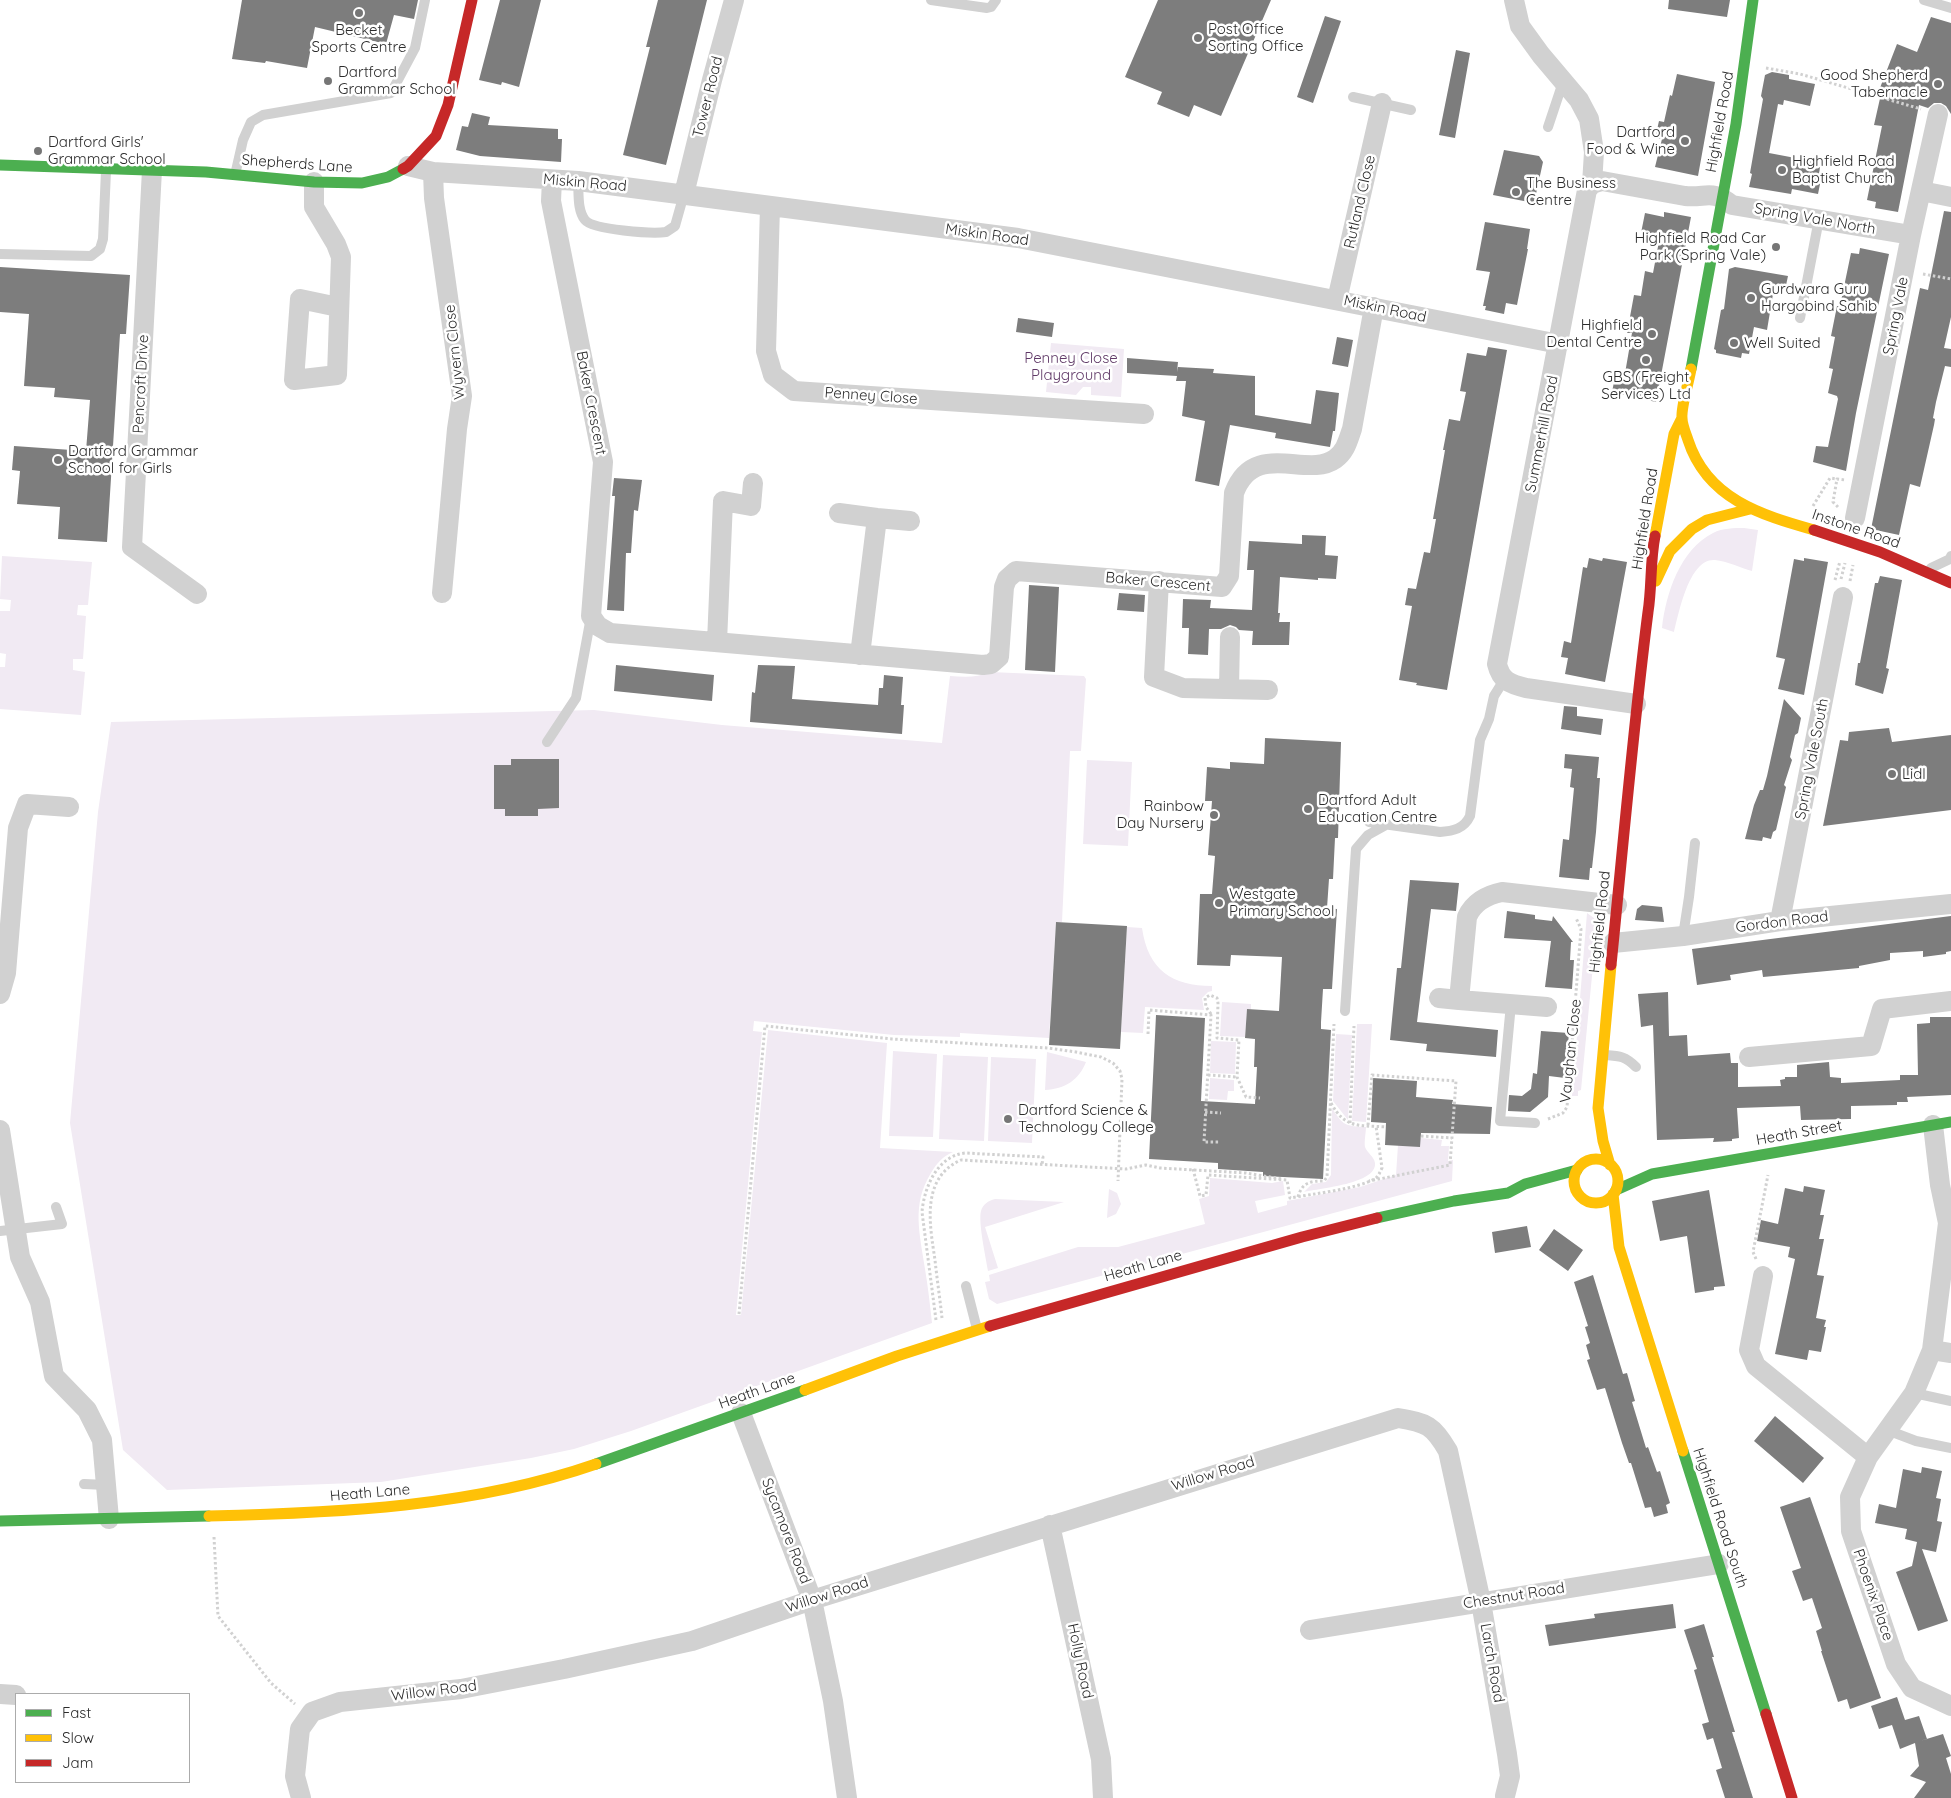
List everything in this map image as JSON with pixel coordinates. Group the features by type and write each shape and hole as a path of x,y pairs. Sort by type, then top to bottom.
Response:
{"street":[{"name":"Shepherds Lane","path":"0,165 152,170 314,182 362,183 388,177 408,166 436,136 448,105 472,0"},
{"name":"Tower Road","path":"684,194 734,0"},
{"name":"Summerhill Road","path":"1504,680 1497,664 1587,190 1592,184 1594,152 1594,138 1589,119 1579,100 1562,82 1520,26 1514,0"},
{"name":"Highfield Road","path":"1612,1167 1603,1140 1598,1108 1636,704 1651,592 1651,557 1674,434 1682,418 1745,64 1753,0"},
{"name":"Rutland Close","path":"1337,300 1382,103"},
{"name":"Spring Vale","path":"1849,515 1862,483 1911,235 1938,114"},
{"name":"Miskin Road","path":"408,166 433,172 578,181 1018,238 1559,344"},
{"name":"Pencroft Drive","path":"152,170 132,547 197,594"},
{"name":"Wyvern Close","path":"433,172 434,198 462,396 457,429 442,592"},
{"name":"Baker Crescent","path":"552,180 551,201 603,462 591,616 598,626 610,632 983,665 991,664 999,657 1004,587 1007,579 1016,572 1222,587 1228,576 1234,493 1238,483 1248,472 1265,464 1279,462 1320,465 1335,459 1346,448 1352,429 1374,307"},
{"path":"1592,184 1602,181 1685,196 1710,194 1722,197"},
{"path":"314,182 314,209 336,244 341,257 338,307"},
{"path":"1921,191 1951,197"},
{"name":"Spring Vale North","path":"1722,197 1732,205 1911,235"},
{"name":"Penney Close","path":"770,206 766,351 773,375 794,391 1144,414"},
{"name":"Instone Road","path":"1682,418 1690,445 1703,472 1718,487 1750,509 1857,543 1926,570 1951,582"},
{"path":"717,642 724,501 752,506 753,483"},
{"path":"1651,592 1670,551 1692,529 1707,520 1750,509"},
{"path":"839,512 910,521"},
{"path":"860,655 877,518"},
{"path":"1158,581 1154,677 1183,688 1268,690"},
{"name":"Spring Vale South","path":"1780,921 1844,589"},
{"path":"1228,689 1230,637"},
{"path":"1504,680 1526,688 1636,704"},
{"path":"0,994 6,973 9,827 27,804 69,807"},
{"path":"1459,1000 1466,917 1470,910 1478,903 1494,894 1502,892 1617,905"},
{"name":"Gordon Road","path":"1613,943 1683,936 1780,921 1951,904"},
{"name":"Vaughan Close","path":"1439,998 1547,1007"},
{"path":"1749,1057 1871,1046 1882,1009 1951,1001"},
{"name":"Highfield Road","path":"1588,1134 1598,1108"},
{"name":"Heath Street","path":"1615,1192 1652,1174 1942,1123"},
{"name":"Phoenix Place","path":"1942,1123 1940,1185 1950,1222 1941,1352 1868,1457 1850,1497 1851,1530 1896,1664 1912,1688 1951,1706"},
{"path":"0,1130 8,1230 40,1302 54,1376 87,1410 102,1440 109,1519"},
{"path":"1584,1149 1579,1168 1574,1177 1574,1185 1592,1216"},
{"path":"1568,1199 1594,1203 1601,1202 1615,1192 1618,1178 1612,1167 1605,1161 1591,1160 1579,1168"},
{"name":"Heath Street","path":"1612,1167 1652,1174"},
{"name":"Heath Lane","path":"0,1522 287,1514 409,1505 489,1493 584,1468 741,1414 897,1356 978,1330 1338,1227 1508,1192 1525,1184 1579,1168"},
{"name":"Heath Lane","path":"1508,1192 1533,1194"},
{"name":"Highfield Road South","path":"1615,1192 1619,1247 1792,1798"},
{"name":"Highfield Road South","path":"1605,1230 1619,1247"},
{"path":"1763,1276 1749,1350 1756,1366 1868,1457"},
{"name":"Sycamore Road","path":"741,1414 812,1600 833,1701 847,1798"},
{"name":"Willow Road","path":"309,1717 312,1712 340,1702 461,1689 692,1641 812,1600 1380,1422 1398,1418 1420,1422"},
{"name":"Larch Road","path":"1420,1422 1438,1433 1448,1451 1481,1602 1510,1776 1505,1797"},
{"name":"Holly Road","path":"1050,1525 1101,1760 1103,1798"},
{"name":"Chestnut Road","path":"1310,1630 1719,1564"},
{"path":"0,1694 15,1695"},
{"path":"301,1798 295,1776 300,1729 309,1717"}],"lane":[{"path":"235,175 243,140 251,122 262,115 391,93 414,48 424,0"},
{"path":"931,0 981,8 991,7 996,0"},
{"path":"1924,0 1951,8"},
{"path":"1548,127 1562,82"},
{"path":"1353,96 1411,110"},
{"path":"0,254 91,256 100,249 103,239 106,169"},
{"path":"578,181 580,209 583,218 587,222 613,229 666,232 675,226 684,194"},
{"path":"1800,318 1819,220"},
{"path":"1926,570 1944,563 1951,556"},
{"path":"548,742 576,698 591,616"},
{"path":"1368,822 1445,832 1460,828 1467,823 1470,816 1480,740 1489,719 1494,696 1504,680"},
{"path":"1345,1011 1356,849 1368,835 1386,825"},
{"path":"1683,936 1694,842"},
{"path":"1512,1004 1500,1121 1535,1123"},
{"path":"1603,1055 1627,1058 1636,1067"},
{"path":"8,1230 62,1224 56,1206"},
{"path":"966,1286 978,1330"},
{"path":"1914,1393 1951,1401"},
{"path":"1887,1430 1916,1441 1951,1448"},
{"path":"84,1484 107,1485"}],"path":[{"path":"1745,64 1800,74 1938,114"},
{"path":"1905,270 1951,279"},
{"path":"1813,506 1830,478 1862,483"},
{"path":"1837,479 1832,502 1849,515"},
{"path":"1808,509 1816,512"},
{"path":"1844,589 1854,559"},
{"path":"1839,561 1845,561 1844,589 1834,588 1839,561"},
{"name":"Vaughan Close","path":"1535,1123 1563,1113 1570,1098 1581,929 1571,910 1573,899"},
{"path":"1219,1142 1204,1142 1211,1015 1204,1002 1205,998 1210,995 1218,998 1217,1038 1239,1040 1237,1077 1246,1097 1260,1098"},
{"path":"1148,1034 1150,1010 1211,1015"},
{"path":"1298,1196 1305,1184 1311,1181 1324,1181 1328,1176 1334,1024"},
{"path":"739,1314 765,1026 892,1039 1048,1048 1101,1057 1113,1063 1120,1071 1122,1079 1118,1181"},
{"path":"1350,1123 1354,1026"},
{"path":"1208,1075 1237,1077"},
{"path":"942,1342 929,1227 929,1206 935,1188 947,1170 961,1160 1118,1169 1146,1165 1160,1168 1246,1173 1287,1180 1290,1198 1450,1165 1456,1080 1372,1075 1368,1125"},
{"path":"1331,1102 1342,1119 1350,1123 1386,1127"},
{"path":"1205,1112 1221,1113"},
{"path":"1369,1181 1380,1174 1382,1168 1376,1126"},
{"path":"1421,1136 1452,1138"},
{"path":"1763,1276 1753,1252 1772,1152"},
{"path":"942,1342 922,1212 923,1201 932,1176 950,1158 956,1154 965,1153 1043,1157 1042,1165"},
{"path":"1193,1169 1200,1196 1206,1195 1208,1175 1271,1180 1282,1179"},
{"path":"214,1516 218,1616 272,1684 309,1717"}],"green space":[{"name":"Penney Close Playground","path":"1051,343 1124,349 1121,397 1091,395 1091,387 1083,387 1076,395 1046,392"},
{"path":"1744,528 1758,530 1752,571 1715,560 1706,562 1698,568 1692,577 1682,600 1674,632 1662,628 1671,587 1683,561 1692,550 1701,541 1717,531"},
{"path":"2,556 92,562 88,605 78,605 77,615 86,616 83,659 73,659 73,670 85,672 81,715 0,709 0,667 5,667 6,654 0,653 0,611 10,611 11,600 0,599"},
{"path":"990,672 1084,676 1086,679 1081,751 1070,751 1062,922 1056,922 1049,1038 960,1033 960,1037 894,1035 754,1021 753,1031 762,1032 736,1315 741,1315 768,1030 887,1043 880,1148 953,1152 943,1158 933,1170 925,1185 919,1208 919,1232 932,1323 631,1431 574,1449 531,1458 381,1482 167,1490 123,1450 70,1123 98,812 111,722 594,710 722,725 942,743 950,676 975,676"},
{"path":"1087,760 1132,762 1128,846 1083,844"},
{"path":"1587,913 1594,918 1597,924 1581,1090 1578,1091 1578,1096 1572,1096"},
{"path":"1127,927 1142,928 1150,955 1164,973 1185,983 1212,986 1212,991 1202,998 1204,1010 1145,1007 1143,1033 1121,1032"},
{"path":"1222,1002 1251,1004 1251,1009 1247,1010 1245,1037 1220,1036"},
{"path":"1357,1024 1372,1024 1366,1122 1352,1121"},
{"path":"1336,1034 1352,1035 1348,1120 1333,1101"},
{"path":"1211,1041 1236,1042 1235,1074 1210,1073"},
{"path":"893,1051 937,1054 933,1137 889,1136"},
{"path":"1047,1052 1086,1062 1075,1079 1059,1088 1045,1090"},
{"path":"943,1055 988,1057 984,1141 939,1139"},
{"path":"991,1057 1036,1059 1032,1143 988,1141"},
{"path":"1210,1078 1234,1080 1234,1091 1228,1091 1227,1100 1209,1099"},
{"path":"1332,1108 1342,1122 1366,1127 1365,1147 1375,1163 1373,1170 1367,1176 1346,1184 1304,1192 1312,1184 1326,1182 1331,1175"},
{"path":"1421,1138 1442,1140 1441,1146 1449,1146 1448,1161 1453,1160 1452,1181 997,1304 989,1299 985,1282 990,1281 989,1275 1078,1247 1118,1247 1205,1224 1199,1199 1209,1196 1210,1178 1272,1183 1283,1181 1285,1195 1255,1201 1258,1213 1287,1205 1287,1201 1360,1187 1396,1175 1398,1145"},
{"path":"1109,1189 1117,1193 1121,1204 1116,1214 1107,1218"},
{"path":"995,1199 1064,1202 985,1227 998,1268 988,1271 980,1216 984,1205"}],"building":[{"path":"242,0 418,0 414,19 394,15 386,44 315,27 307,68 266,61 265,63 232,59"},
{"path":"500,0 541,0 519,87 502,82 501,85 479,80"},
{"path":"658,0 707,0 666,165 623,155 650,47 646,47"},
{"name":"Post Office Sorting Office","path":"1158,0 1271,0 1221,116 1194,105 1189,117 1157,104 1162,92 1125,77"},
{"path":"1669,0 1730,0 1727,17 1668,9"},
{"path":"1325,16 1341,21 1313,103 1297,97"},
{"path":"1931,17 1951,23 1951,114 1946,106 1941,103 1934,103 1928,108 1919,105 1898,212 1875,208 1876,202 1867,200 1882,126 1874,125 1881,94 1878,93 1897,44 1917,52"},
{"path":"1456,50 1470,53 1455,138 1439,135"},
{"path":"1772,72 1789,75 1789,79 1815,84 1810,106 1784,100 1783,105 1778,104 1769,153 1806,160 1807,157 1821,160 1819,174 1822,174 1818,194 1792,189 1791,194 1749,187 1765,75"},
{"path":"1677,74 1715,82 1698,176 1655,167 1662,139 1655,138 1659,121 1664,122"},
{"path":"472,113 490,117 488,125 558,129 558,139 562,139 561,162 480,156 456,150 462,126 468,127"},
{"path":"1504,150 1539,156 1543,162 1534,203 1493,195"},
{"path":"1944,211 1951,212 1951,317 1944,348 1951,349 1951,367 1945,366 1936,402 1933,418 1935,419 1934,425 1920,487 1910,484 1899,535 1871,529 1920,288 1928,290"},
{"path":"1664,212 1691,217 1656,402 1612,392 1615,377 1624,379 1632,333 1627,333 1634,295 1641,296 1645,271 1653,273 1660,236 1641,233 1645,213 1664,217"},
{"path":"1485,222 1530,229 1517,305 1506,303 1504,314 1485,310 1486,306 1483,306 1490,272 1476,270"},
{"path":"1860,248 1889,254 1846,471 1813,462 1816,446 1828,447 1838,399 1837,396 1828,393 1833,369 1829,368 1835,337 1831,336 1837,306 1840,306 1851,253 1859,254"},
{"path":"0,267 130,275 126,334 120,334 107,542 58,539 60,507 17,504 20,471 12,470 14,446 86,451 90,400 54,397 55,388 24,386 29,314 0,312"},
{"name":"Gurdwara Guru Hargobind Sahib","path":"1735,267 1788,276 1785,290 1774,288 1767,330 1754,327 1749,354 1742,353 1741,358 1716,353 1714,349 1721,310 1724,309 1729,269"},
{"path":"1018,318 1054,323 1052,337 1016,332"},
{"path":"1337,337 1353,340 1348,367 1332,364"},
{"path":"1488,347 1507,350 1447,690 1416,685 1417,683 1399,680 1412,606 1405,605 1408,588 1416,589 1424,552 1430,553 1436,519 1433,519 1449,419 1460,421 1466,392 1460,391 1467,353 1486,356"},
{"path":"1127,358 1178,362 1177,372 1178,367 1214,369 1213,373 1255,376 1255,415 1311,424 1316,390 1339,393 1335,431 1333,431 1330,447 1275,438 1276,433 1230,425 1219,486 1195,481 1205,421 1182,416 1186,381 1176,381 1177,376 1127,373"},
{"path":"614,478 642,480 638,511 634,510 631,553 626,553 624,611 607,610 615,496 612,496"},
{"path":"1302,535 1326,536 1325,555 1338,556 1336,579 1318,578 1318,580 1280,577 1279,622 1290,622 1289,645 1252,645 1253,631 1239,630 1230,625 1221,629 1209,629 1208,655 1188,654 1189,628 1182,628 1183,599 1211,600 1210,608 1252,610 1254,570 1247,570 1249,541 1302,544"},
{"path":"1589,558 1602,561 1603,558 1627,562 1605,682 1565,674 1568,658 1561,657 1564,641 1571,643 1583,567 1587,568"},
{"path":"1804,558 1828,562 1804,695 1778,689 1785,659 1776,657 1794,559 1804,561"},
{"path":"1880,576 1902,580 1886,668 1889,669 1883,694 1855,685 1875,583 1878,583"},
{"path":"1029,585 1059,587 1055,672 1025,670"},
{"path":"1119,593 1145,595 1144,612 1117,610"},
{"path":"616,665 714,675 712,701 614,691"},
{"path":"758,665 795,666 792,699 878,705 879,688 883,688 884,675 903,677 901,705 904,705 902,734 750,722 752,692 755,693"},
{"path":"1784,699 1801,718 1790,757 1792,760 1784,785 1786,787 1776,830 1773,832 1771,839 1763,837 1762,841 1745,839 1754,805 1760,790 1763,790 1767,776"},
{"path":"1564,706 1577,707 1577,716 1603,719 1601,735 1561,729"},
{"name":"Lidl","path":"1889,728 1892,742 1951,735 1951,810 1823,826 1840,740 1848,741 1849,732"},
{"path":"1265,738 1341,742 1338,838 1335,838 1333,879 1329,879 1327,908 1337,909 1332,989 1323,989 1321,1022 1321,1029 1331,1030 1323,1179 1263,1176 1263,1172 1218,1169 1218,1163 1149,1159 1156,1015 1205,1018 1201,1101 1255,1104 1257,1067 1254,1067 1255,1039 1245,1038 1247,1009 1279,1011 1282,957 1231,955 1230,966 1197,965 1200,894 1212,894 1215,856 1208,855 1212,801 1205,801 1207,767 1230,769 1230,762 1264,764"},
{"path":"1565,754 1599,757 1597,778 1600,778 1596,832 1589,880 1559,877 1563,839 1569,840 1574,788 1570,787 1572,769 1564,768"},
{"path":"511,759 559,759 559,808 538,809 538,816 505,816 505,809 494,809 494,765 511,765"},
{"path":"1410,880 1459,883 1456,911 1431,909 1417,1022 1498,1030 1496,1057 1426,1051 1427,1044 1390,1040 1397,968 1401,968"},
{"path":"1642,905 1662,907 1664,922 1635,920 1637,909"},
{"path":"1507,911 1535,915 1535,919 1552,921 1553,916 1573,942 1571,942 1570,960 1574,960 1572,989 1545,987 1551,941 1504,938"},
{"path":"1951,916 1951,951 1946,952 1946,954 1923,957 1923,951 1890,953 1890,960 1859,966 1859,968 1763,977 1762,970 1730,975 1731,980 1697,985 1692,949"},
{"path":"1056,922 1127,926 1120,1049 1049,1045"},
{"path":"1668,992 1669,1036 1687,1035 1688,1056 1730,1053 1731,1063 1738,1063 1738,1087 1781,1086 1780,1080 1785,1079 1785,1077 1797,1077 1797,1065 1829,1062 1830,1077 1841,1078 1841,1083 1900,1080 1900,1075 1918,1075 1917,1024 1930,1023 1930,1017 1951,1017 1951,1095 1907,1097 1908,1102 1897,1102 1897,1105 1851,1106 1851,1119 1801,1120 1800,1106 1737,1108 1739,1138 1732,1139 1732,1141 1713,1142 1714,1138 1657,1140 1653,1025 1641,1027 1638,994"},
{"path":"1541,1031 1569,1033 1565,1078 1549,1076 1548,1097 1530,1112 1508,1111 1509,1095 1522,1096 1531,1089 1533,1073 1537,1074"},
{"path":"1373,1078 1417,1081 1416,1097 1453,1100 1452,1104 1492,1107 1490,1134 1421,1133 1420,1147 1385,1145 1386,1123 1371,1122"},
{"path":"1804,1186 1825,1190 1820,1215 1824,1215 1819,1239 1824,1239 1817,1275 1824,1276 1816,1318 1826,1320 1824,1327 1826,1327 1821,1352 1809,1350 1807,1360 1775,1354 1795,1259 1788,1257 1790,1247 1757,1241 1761,1220 1778,1224 1785,1188 1803,1192"},
{"path":"1709,1190 1725,1286 1714,1287 1714,1290 1695,1293 1687,1236 1660,1241 1652,1201"},
{"path":"1527,1226 1531,1247 1495,1253 1492,1232"},
{"path":"1554,1229 1583,1250 1568,1271 1539,1250"},
{"path":"1593,1275 1623,1374 1627,1373 1635,1401 1632,1402 1646,1448 1648,1447 1657,1472 1660,1471 1670,1503 1666,1505 1668,1513 1654,1517 1651,1507 1645,1508 1605,1388 1597,1390 1587,1360 1590,1359 1586,1345 1590,1343 1585,1327 1588,1326 1574,1282"},
{"path":"1775,1416 1824,1458 1803,1483 1754,1441"},
{"path":"1922,1467 1942,1471 1936,1498 1941,1499 1937,1521 1942,1522 1936,1552 1922,1549 1948,1621 1918,1631 1896,1572 1912,1566 1917,1542 1905,1539 1907,1529 1875,1523 1879,1504 1896,1508 1903,1469 1921,1473"},
{"path":"1810,1497 1881,1698 1850,1709 1847,1699 1838,1702 1816,1631 1822,1628 1812,1598 1803,1601 1792,1571 1801,1568 1780,1507"},
{"path":"1673,1604 1676,1628 1549,1646 1545,1625 1595,1618 1594,1614"},
{"path":"1704,1624 1735,1732 1732,1732 1753,1798 1725,1798 1716,1770 1722,1768 1713,1738 1707,1740 1702,1724 1709,1722 1694,1670 1697,1669 1684,1630"},
{"path":"1897,1697 1905,1720 1919,1716 1927,1739 1943,1734 1951,1756 1946,1758 1951,1774 1951,1798 1914,1798 1926,1782 1910,1776 1919,1766 1915,1743 1900,1749 1892,1725 1879,1729 1871,1706"}],"traffic: fast":[{"path":"1691,369 1736,124 1753,0"},
{"path":"0,165 206,172 314,182 362,183 388,177 403,169"},
{"path":"1616,1190 1652,1174 1951,1122"},
{"path":"1377,1218 1454,1201 1508,1193 1525,1184 1577,1170"},
{"path":"596,1464 805,1390"},
{"path":"1683,1451 1766,1714"},
{"path":"0,1521 209,1516"}],"traffic: slow":[{"path":"1691,369 1682,421 1697,460 1708,477 1738,502 1775,518 1814,530"},
{"path":"1655,536 1674,434 1682,418"},
{"path":"1656,581 1670,551 1692,529 1707,520 1750,509"},
{"path":"1610,1165 1603,1141 1598,1108 1611,965"},
{"path":"1596,1159 1608,1163 1614,1169 1618,1181 1614,1193 1608,1199 1596,1203 1584,1199 1578,1193 1574,1181 1578,1169 1584,1163 1596,1159"},
{"path":"1613,1194 1619,1247 1683,1451"},
{"path":"805,1390 897,1356 990,1326"},
{"path":"209,1516 356,1510 453,1499 502,1490 596,1464"}],"traffic: jam":[{"path":"403,169 436,136 448,105 472,0"},
{"path":"1814,530 1880,552 1951,583"},
{"path":"1611,965 1655,536"},
{"path":"990,1326 1302,1237 1377,1218"},
{"path":"1766,1714 1792,1798"}],"place":[{"name":"Becket Sports Centre","path":"359,13"},
{"name":"Post Office Sorting Office","path":"1198,38"},
{"name":"Dartford Grammar School","path":"328,81"},
{"name":"Good Shepherd Tabernacle","path":"1938,84"},
{"name":"Dartford Food & Wine","path":"1685,141"},
{"name":"Dartford Girls' Grammar School","path":"38,151"},
{"name":"Highfield Road Baptist Church","path":"1782,170"},
{"name":"The Business Centre","path":"1516,192"},
{"name":"Highfield Road Car Park (Spring Vale)","path":"1776,247"},
{"name":"Gurdwara Guru Hargobind Sahib","path":"1751,298"},
{"name":"Highfield Dental Centre","path":"1652,334"},
{"name":"Well Suited","path":"1734,343"},
{"name":"GBS (Freight Services) Ltd","path":"1646,360"},
{"name":"Dartford Grammar School for Girls","path":"58,460"},
{"name":"Lidl","path":"1892,774"},
{"name":"Dartford Adult Education Centre","path":"1308,809"},
{"name":"Rainbow Day Nursery","path":"1214,815"},
{"name":"Westgate Primary School","path":"1219,903"},
{"name":"Dartford Science & Technology College","path":"1008,1119"}]}
